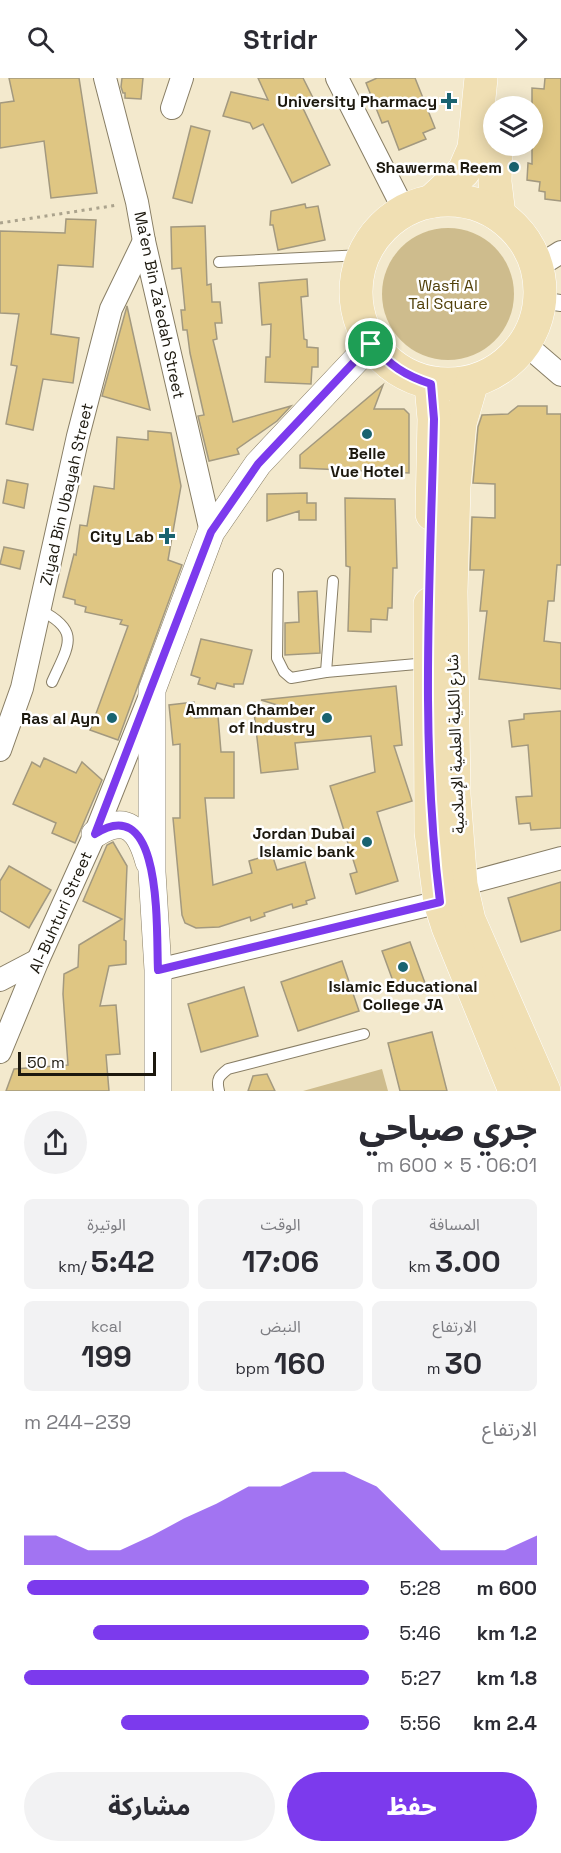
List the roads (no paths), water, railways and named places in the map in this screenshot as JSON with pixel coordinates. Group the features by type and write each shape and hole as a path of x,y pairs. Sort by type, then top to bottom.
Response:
{"main road":[{"path":"418,205 456,200 478,205 500,215 516,229 529,247 549,259 551,302 525,344 502,368 472,382 452,385 431,384 408,376 388,363 371,344 361,323 356,301 356,278 363,255 380,230 465,171 474,148 481,78"},
{"path":"502,96 504,78"},
{"path":"496,156 495,182 500,215"},
{"name":"شارع الكلية العلمية الإسلامية","path":"472,382 460,423 454,486 451,592 454,795 448,927 515,1091"},
{"name":"شارع الكلية العلمية الإسلامية","path":"431,384 434,419 429,663 431,832 450,894 469,920 544,1091"}],"street":[{"name":"Ma'en Bin Za'edah Street","path":"105,78 137,201 144,242 211,532"},
{"path":"172,108 182,78"},
{"path":"337,78 418,205"},
{"name":"Ziyad Bin Ubayah Street","path":"0,750 22,688 78,436 111,309 144,242"},
{"name":"Al-Buhturi Street","path":"0,1052 38,960 95,834 211,532 258,464 371,344"},
{"path":"525,344 561,375"},
{"path":"152,690 152,872 158,970 158,1091"},
{"path":"95,834 113,825 121,824 134,830 144,845 152,872"},
{"path":"158,970 450,894 561,858"},
{"path":"0,980 38,960"}],"lane":[{"path":"219,262 363,255"},
{"path":"278,574 277,658 284,672 291,678 326,672 429,663"},
{"path":"326,672 333,581"},
{"path":"40,610 58,619 65,627 69,640 52,682"},
{"path":"219,1091 216,1082 219,1076 228,1069 364,1034"}],"place":[{"name":"University Pharmacy","path":"449,101"},
{"name":"Shawerma Reem","path":"514,167"},
{"name":"Belle Vue Hotel","path":"367,434"},
{"name":"City Lab","path":"167,536"},
{"name":"Ras al Ayn","path":"112,718"},
{"name":"Amman Chamber of Industry","path":"327,718"},
{"name":"Jordan Dubai Islamic bank","path":"367,842"},
{"name":"Islamic Educational College JA","path":"403,967"}],"park label":[{"name":"Wasfi Al Tal Square","path":"448,294"}]}
